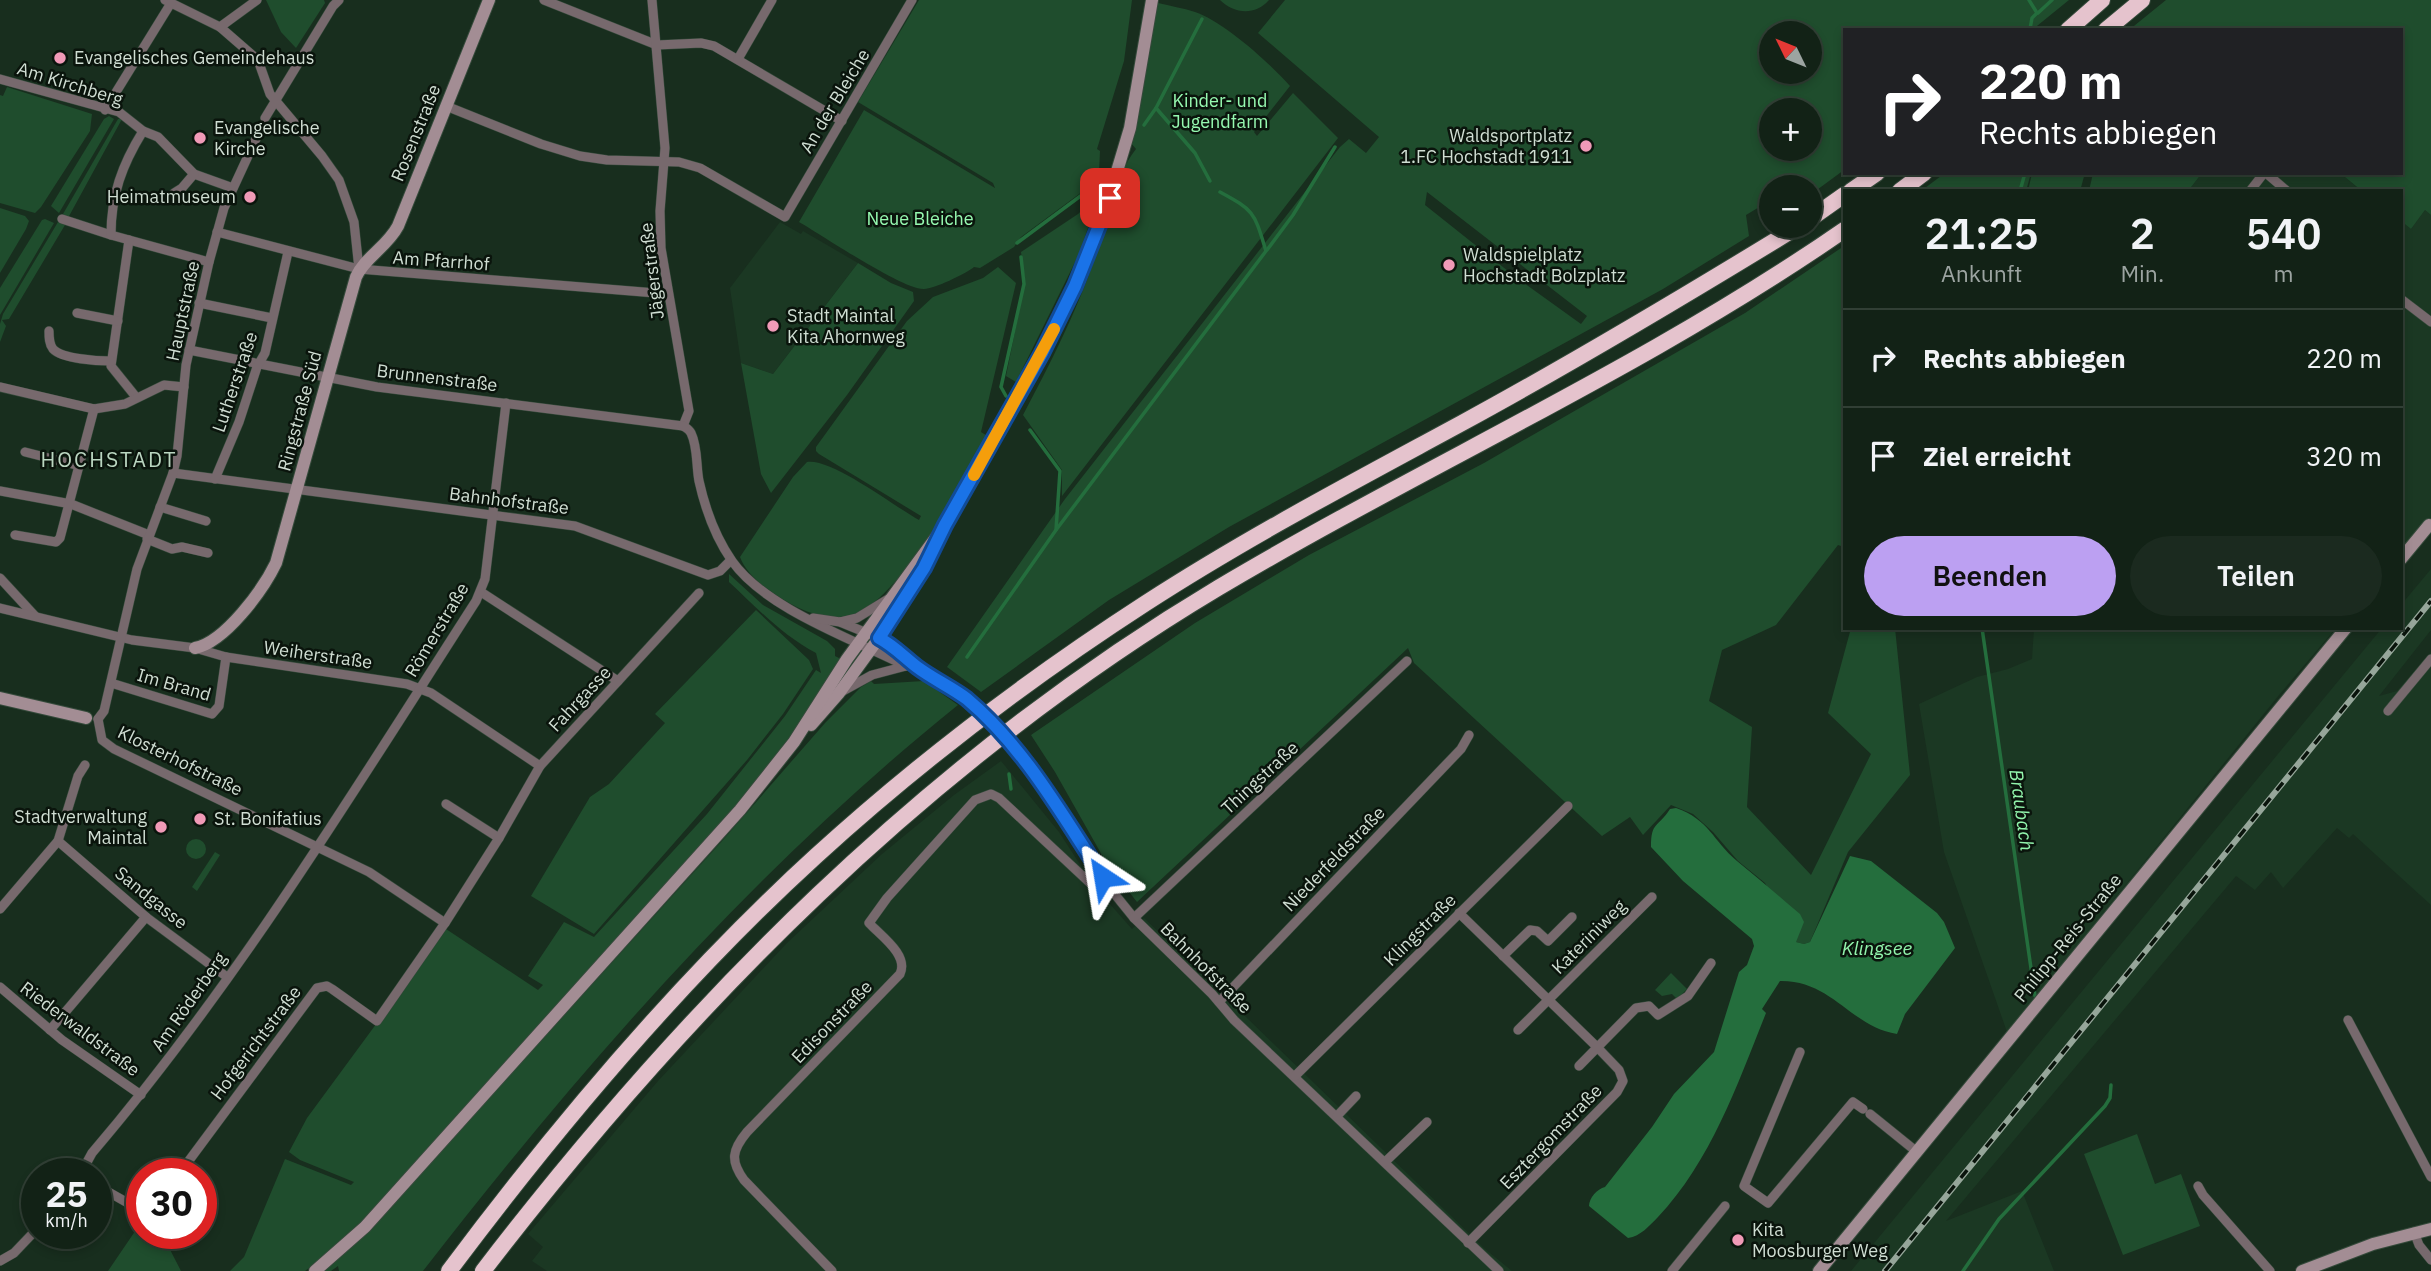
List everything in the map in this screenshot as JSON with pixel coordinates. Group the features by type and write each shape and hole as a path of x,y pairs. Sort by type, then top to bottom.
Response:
{"highway":[{"path":"2070,28 2102,0"},
{"path":"2108,28 2142,0"},
{"path":"1854,189 1874,175"},
{"path":"1903,189 1921,175"},
{"path":"1822,211 1843,196"},
{"path":"483,1271 585,1142 645,1073 778,932 913,809 1057,695 1217,589 1329,524 1599,380 1728,304 1843,231"},
{"path":"449,1271 499,1203 588,1096 755,915 868,810 1002,703 1145,603 1244,542 1585,354 1708,283 1779,238"}],"street":[{"path":"220,27 257,0"},
{"name":"Rosenstraße","path":"359,269 385,245 398,226 489,0"},
{"path":"544,0 657,46 706,44 738,59 842,121"},
{"name":"Jägerstraße","path":"652,0 665,148 661,236 668,294 690,411 683,426 690,430 707,508 731,560"},
{"path":"738,59 772,0"},
{"name":"An der Bleiche","path":"664,162 679,162 706,170 785,218 912,0"},
{"path":"315,1271 365,1227 406,1183 719,835 794,742 839,693 875,643 924,568 945,525 1042,353 1088,256 1110,198 1130,128 1152,0"},
{"path":"105,110 168,1"},
{"name":"Ringstraße Süd","path":"168,1 220,27 258,60 268,91 339,180 354,222 359,269 276,563 252,602 227,628 207,644 195,648"},
{"path":"265,118 334,2"},
{"name":"Am Kirchberg","path":"0,79 119,113 162,140 194,174 233,188"},
{"path":"446,106 570,153 607,160 664,162"},
{"name":"Hauptstraße","path":"92,719 104,711 131,589 173,473 180,438 189,350 217,232 233,188 261,128"},
{"path":"111,235 115,190 127,160 144,131"},
{"path":"174,193 194,174"},
{"path":"2252,189 2263,175"},
{"path":"2267,175 2285,189"},
{"path":"62,219 209,262"},
{"name":"Am Pfarrhof","path":"217,232 359,269 668,294"},
{"path":"129,240 111,366 136,397"},
{"name":"Lutherstraße","path":"215,479 265,353 288,252"},
{"path":"2403,301 2431,323"},
{"path":"199,303 272,318"},
{"path":"77,313 118,321"},
{"path":"49,331 51,346 57,351 85,359 111,361"},
{"name":"Brunnenstraße","path":"189,350 377,387 683,426"},
{"path":"0,387 94,409 125,404 164,385 184,387"},
{"name":"Römerstraße","path":"319,846 481,592 485,579 506,403"},
{"path":"15,535 56,542 60,538 94,409"},
{"path":"24,453 80,466"},
{"name":"Bahnhofstraße","path":"173,473 581,527 708,575 720,572 731,560 767,595 807,617 862,639 896,647 918,668 966,699 996,727 1019,754 1116,897 1134,918 1234,1020 1499,1271"},
{"path":"0,491 71,504 172,549 182,547 208,553"},
{"path":"160,507 206,521"},
{"path":"2403,557 2430,524"},
{"path":"794,742 862,639 945,525"},
{"path":"0,578 36,617"},
{"path":"481,592 618,681"},
{"name":"Fahrgasse","path":"377,1021 445,923 499,838 540,766 699,593"},
{"path":"840,622 857,618 896,594"},
{"path":"0,608 122,638 195,648"},
{"name":"Bahnhofstraße","path":"807,617 840,622 862,639"},
{"name":"Philipp-Reis-Straße","path":"1819,1271 2344,630"},
{"name":"Bahnhofstraße","path":"875,643 906,666"},
{"name":"Weiherstraße","path":"195,648 226,657 420,688 540,766"},
{"name":"Im Brand","path":"111,683 208,714 214,713 219,706 226,657"},
{"path":"2388,711 2431,659"},
{"name":"Thingstraße","path":"1134,918 1407,662"},
{"name":"Bahnhofstraße","path":"839,693 872,675 906,666 918,668"},
{"path":"0,698 92,719"},
{"name":"Klosterhofstraße","path":"92,719 102,740 114,749 319,846 386,881 445,923"},
{"name":"Niederfeldstraße","path":"1219,1002 1461,750 1469,735"},
{"path":"2,904 58,841 78,776 85,765"},
{"name":"Edisonstraße","path":"832,1271 744,1180 733,1160 734,1150 747,1132 900,974 903,965 900,956 869,923 887,898 975,800 985,795 991,794 999,798 1090,883"},
{"path":"446,804 499,838"},
{"name":"Klingstraße","path":"1295,1076 1567,806"},
{"name":"Sandgasse","path":"58,841 146,917 227,977"},
{"name":"Am Röderberg","path":"89,1158 141,1095 319,846"},
{"name":"Kateriniweg","path":"1549,1000 1652,897"},
{"name":"Esztergomstraße","path":"1459,913 1597,1047 1622,1076 1621,1086 1468,1243"},
{"path":"50,1030 146,917"},
{"name":"Kateriniweg","path":"1503,956 1530,930 1537,931 1548,941 1572,917"},
{"path":"1597,1047 1636,1007 1649,1006 1658,1015 1688,996 1711,963"},
{"name":"Hofgerichtstraße","path":"191,1158 317,988 327,986 377,1021"},
{"name":"Riederwaldstraße","path":"0,987 50,1030 141,1095"},
{"path":"1518,1030 1549,1000"},
{"path":"2348,1020 2431,1177"},
{"name":"Esztergomstraße","path":"1579,1066 1597,1047"},
{"path":"1800,1052 1744,1186 1768,1203 1853,1102 1917,1152"},
{"path":"1337,1116 1356,1096"},
{"path":"1385,1162 1427,1122"},
{"path":"2198,1186 2270,1271"},
{"path":"1672,1271 1725,1206"},
{"path":"2302,1271 2362,1247 2431,1229"},
{"path":"2414,1232 2419,1245 2431,1260"},
{"path":"0,1261 21,1246"}],"shaded area":[{"path":"2200,175 2342,175 2360,189 2190,189"},
{"path":"2425,210 2431,215 2431,518 2403,551 2403,223 2411,229"},
{"name":"Stadt Maintal Kita Ahornweg","path":"780,222 801,234 803,231 858,263 773,374 741,363 730,288"},
{"path":"2431,569 2431,630 2379,696 2397,691 2431,652 2431,905 2353,834 2349,838 2337,828 2283,888 2271,872 2255,890 2236,876 1946,1221 2022,1191 2054,1271 1851,1271 2380,630 2403,630 2403,603"},
{"path":"2034,630 2334,630 2007,1032 1944,852 1919,704 1977,677 2032,659"},
{"path":"1001,761 1059,832 1094,886 1132,929 1144,918 1485,1249 1512,1271 547,1271 532,1261 543,1247 528,1234 658,1081 787,943 882,854 954,795"}],"green space":[{"path":"266,0 324,0 325,3 296,48 281,32"},
{"name":"Neue Bleiche","path":"919,0 1132,0 1124,61 1097,149 1100,151 1099,173 1090,186 1021,237 1014,247 980,268 974,267 949,281 924,289 881,272 799,222 864,110 995,188 993,183 858,102"},
{"path":"1220,0 1269,0 1257,9 1244,11 1232,8"},
{"path":"1285,0 2069,0 2034,28 1843,28 1843,171 1822,186 1822,175 1759,175 1759,207 1746,215 1749,236 1663,289 1229,527 1109,600 981,692 947,667 1065,499 1340,147 1349,139 1366,153 1379,137 1258,33","holes":["1427,192 1587,316 1581,324 1513,275 1425,205"]},
{"path":"2166,0 2431,0 2431,215 2425,210 2411,229 2403,223 2403,189 2360,189 2342,175 2403,175 2403,28 2131,28"},
{"name":"Kinder- und Jugendfarm","path":"1158,3 1195,12 1219,24 1259,55 1290,86 1254,132 1257,136 1293,93 1338,138 1062,496 1062,470 1023,415 1080,299 1100,244 1116,187 1136,149 1131,143"},
{"path":"7,87 92,114 90,131 35,213 0,203 0,95 3,96"},
{"path":"109,116 114,119 59,213 51,206 104,119"},
{"path":"118,119 122,119 68,218 63,214"},
{"path":"1942,175 2030,175 2027,189 1924,189"},
{"path":"2032,175 2084,175 2081,189 2028,189"},
{"path":"2093,175 2200,175 2190,189 2089,189"},
{"path":"1100,193 1079,254 1016,382 1006,376 1025,282 1021,252 1078,214"},
{"path":"0,208 25,216 29,221 0,273"},
{"path":"45,219 54,223 0,315 0,288"},
{"path":"58,222 65,225 9,319 2,320 6,326 0,342 0,324 3,314"},
{"path":"1843,247 1843,547 1838,545 1776,625 1722,650 1709,701 1752,727 1747,807 1811,875 1871,754 1828,713 1850,630 1895,630 1910,775 1848,852 1810,942 1796,942 1765,883 1738,861 1693,814 1671,805 1643,835 1630,817 1602,836 1414,663 1408,648 1137,902 1107,864 1031,735 1195,623 1309,555 1484,463 1745,313"},
{"path":"858,263 891,283 913,292 914,301 847,395 771,493 761,474 741,363 773,374"},
{"path":"998,267 1016,283 981,432 989,437 912,561 875,602 848,616 815,614 791,604 769,590 754,578 740,557 793,477 807,462 818,463 847,475 919,520 921,516 819,454 816,447 907,321 933,297 983,278"},
{"path":"729,574 763,605 827,641 835,649 835,656 841,659 795,730 740,802 361,1222 305,1271 230,1271 244,1257 285,1159 351,1185 354,1182 300,1160 289,1152 307,1118 446,929 538,990 543,985 528,976 564,922 594,937 707,814 785,716 816,670 821,673 816,653 781,630 760,611 729,582"},
{"path":"756,610 809,660 813,669 783,714 747,760 594,934 531,896 590,797 609,784 665,723 655,714"},
{"path":"871,681 874,684 924,681 958,705 811,833 674,972 545,1119 423,1271 339,1271 338,1266 331,1271 324,1271 370,1230 722,841 825,723 861,687"},
{"path":"196,839 203,842 206,849 203,856 196,859 189,856 186,849 189,842"},
{"path":"215,852 220,855 197,891 192,887"},
{"path":"1671,973 1687,989 1677,999 1672,994 1662,996 1655,990"},
{"path":"2137,1134 2155,1184 2181,1174 2200,1226 2123,1255 2084,1154"},
{"path":"126,1245 126,1249 170,1249 181,1271 108,1271"}],"water":[{"name":"Klingsee","path":"1676,808 1696,818 1737,861 1800,914 1804,922 1796,942 1810,942 1850,856 1871,861 1937,913 1944,922 1955,948 1905,1014 1897,1034 1867,1023 1814,988 1780,981 1762,1009 1766,1013 1733,1094 1708,1146 1677,1195 1641,1233 1628,1238 1589,1206 1590,1200 1596,1192 1605,1187 1674,1094 1714,1052 1739,972 1747,965 1754,946 1752,939 1683,881 1651,847 1654,829 1670,809"}],"waterway":[{"name":"Braubach","path":"2029,0 2037,13 2032,18 2030,28"},
{"path":"2038,13 2052,0"},
{"path":"1144,125 1156,108 1202,19"},
{"path":"1156,108 1195,153 1210,181"},
{"path":"1267,250 1293,215 1335,147"},
{"name":"Braubach","path":"2021,189 2024,175"},
{"path":"1017,243 1094,186"},
{"path":"1056,530 1266,251 1252,214 1220,192"},
{"path":"1006,396 1001,387 1024,284 1021,257"},
{"path":"967,657 1056,530 1060,471 1030,430"},
{"name":"Braubach","path":"1982,630 2035,996"},
{"path":"1009,774 1011,789"},
{"name":"Braubach","path":"1963,1271 1999,1219 2105,1106 2110,1098 2111,1085"}],"railway":[{"path":"1885,1271 2431,601"}],"slow traffic":[{"path":"974,475 1016,403 1054,329"}],"place":[{"name":"Evangelisches Gemeindehaus","path":"60,58"},
{"name":"Evangelische Kirche","path":"200,138"},
{"name":"Waldsportplatz 1.FC Hochstadt 1911","path":"1586,146"},
{"name":"Heimatmuseum","path":"250,197"},
{"name":"Waldspielplatz Hochstadt Bolzplatz","path":"1449,265"},
{"name":"Stadt Maintal Kita Ahornweg","path":"773,326"},
{"name":"St. Bonifatius","path":"200,819"},
{"name":"Stadtverwaltung Maintal","path":"161,827"},
{"name":"Kita Moosburger Weg","path":"1738,1240"}],"district":[{"name":"HOCHSTADT","path":"109,460"}],"route":[{"path":"1103,877 1038,779 996,727 966,699 918,668 896,647 879,638 924,568 945,525 1016,403 1075,286 1110,198"}]}
